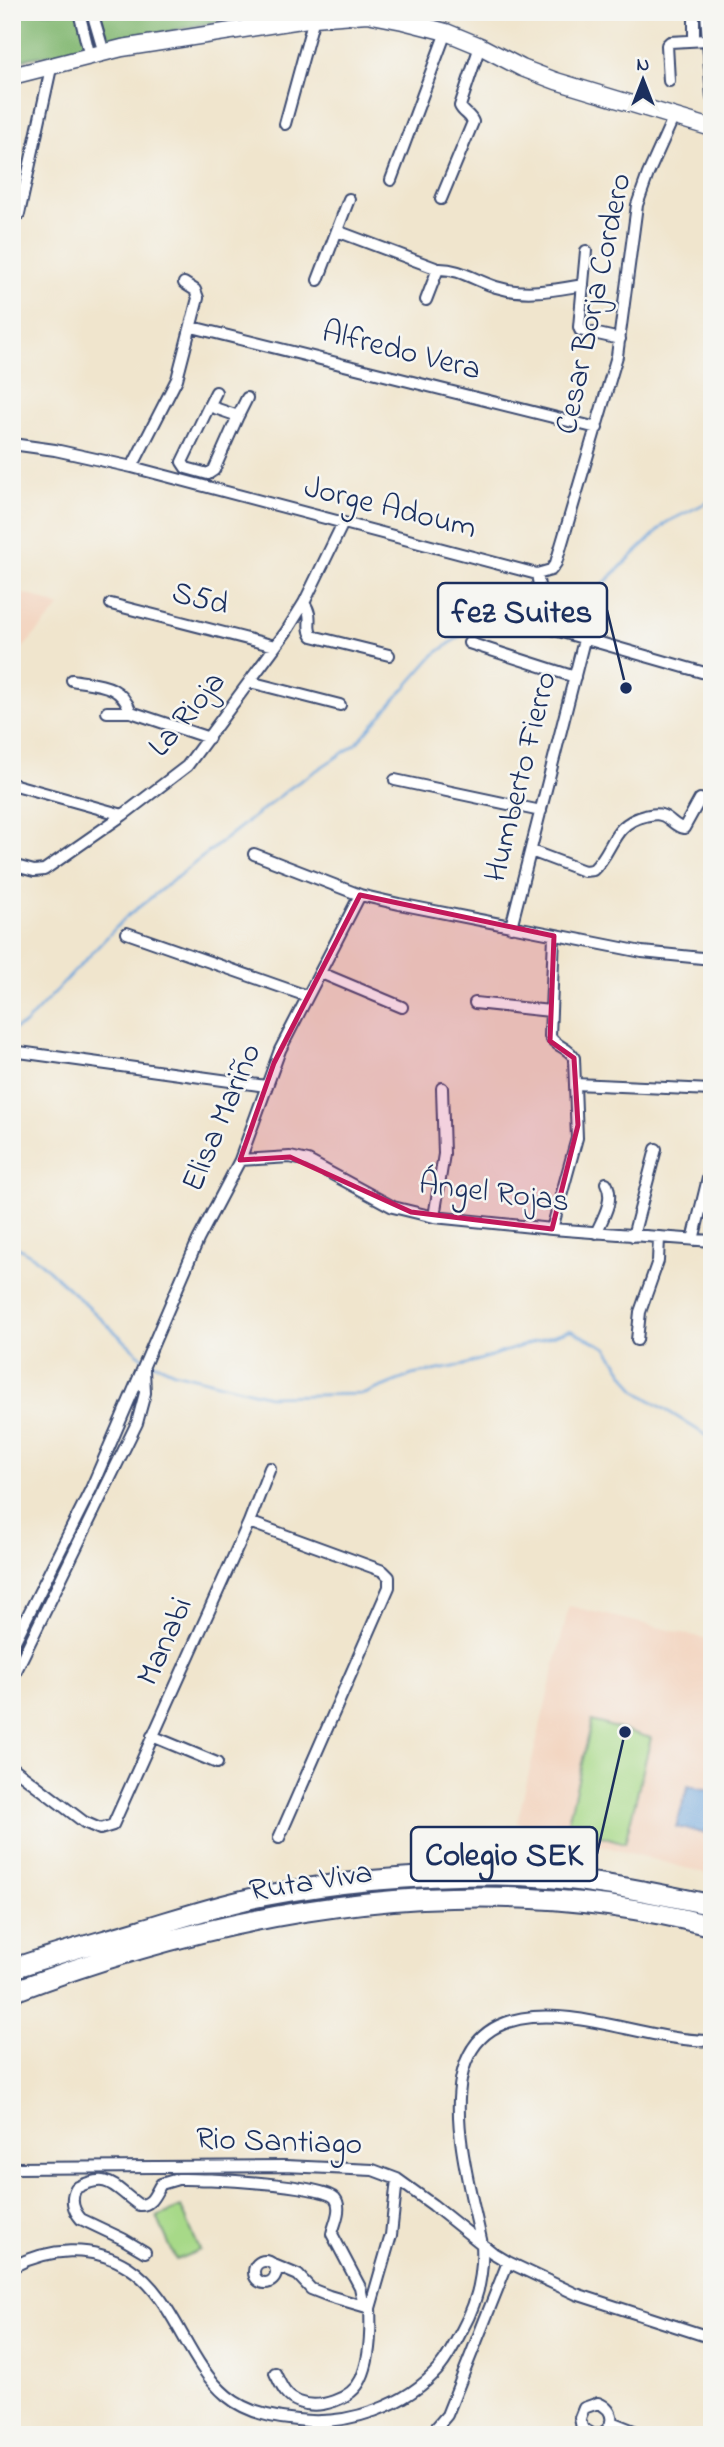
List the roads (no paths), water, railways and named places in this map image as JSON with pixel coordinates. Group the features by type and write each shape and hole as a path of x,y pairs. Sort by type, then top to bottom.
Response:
{"highway":[{"name":"Ruta Viva","path":"12,1969 261,1896 412,1877 498,1875 582,1881 649,1891 712,1905"},
{"name":"Ruta Viva","path":"12,1992 106,1960 264,1919 334,1906 421,1897 493,1896 586,1904 712,1926"}],"street":[{"path":"79,12 97,55"},
{"path":"92,12 97,55"},
{"path":"694,12 694,40"},
{"path":"706,12 712,98"},
{"path":"12,76 97,55 314,18 367,14 403,20 446,32 556,81 712,128"},
{"path":"285,124 314,18"},
{"path":"391,180 446,32"},
{"path":"669,81 667,45 670,42 707,40"},
{"path":"441,199 473,122 471,116 462,111 460,106 480,46"},
{"path":"19,214 51,68"},
{"name":"Cesar Borja Cordero","path":"538,577 551,570 556,562 597,428 620,339 637,205 674,116"},
{"path":"318,280 349,199"},
{"path":"337,231 438,269 450,268 498,288 542,292 583,285"},
{"path":"586,251 580,330 620,339"},
{"path":"426,300 438,269"},
{"path":"132,467 177,379 192,327 198,298 195,290 184,283"},
{"name":"Alfredo Vera","path":"192,327 597,428"},
{"path":"216,392 183,460 183,467 208,474 214,470 247,398"},
{"path":"209,406 238,416"},
{"name":"Jorge Adoum","path":"12,444 55,450 132,467 194,486 343,523 538,577"},
{"path":"194,486 200,472"},
{"name":"La Rioja","path":"12,864 34,871 44,870 187,766 250,682 304,603 343,523"},
{"path":"538,577 543,608 555,630 712,675"},
{"path":"304,603 311,614 309,630 312,636 389,655"},
{"name":"S5d","path":"111,604 275,646"},
{"name":"Humberto Fierro","path":"511,927 584,640"},
{"path":"469,643 575,677"},
{"path":"72,680 106,686 120,692 131,712"},
{"path":"250,682 340,705"},
{"path":"107,712 131,712 209,738"},
{"path":"395,780 541,811"},
{"path":"12,783 123,815"},
{"path":"531,851 584,870 593,870 623,827 640,817 656,814 684,828 700,799"},
{"path":"254,854 360,895 554,936 651,953 712,959"},
{"name":"Elisa Mariño","path":"12,1647 104,1461 198,1240 240,1160 280,1050 360,895"},
{"path":"127,933 307,996"},
{"path":"552,1229 577,1138 573,1054 551,1040 554,936"},
{"path":"320,973 402,1007"},
{"path":"475,1003 551,1011"},
{"path":"12,1051 266,1086"},
{"path":"575,1084 712,1090"},
{"path":"434,1217 444,1147 442,1088"},
{"path":"633,1236 656,1149"},
{"name":"Ángel Rojas","path":"240,1160 290,1157 308,1161 393,1207 434,1217 712,1241"},
{"path":"693,1240 712,1162"},
{"path":"596,1233 609,1199 606,1183"},
{"path":"637,1340 640,1312 658,1261 659,1238"},
{"name":"Elisa Mariño","path":"12,1679 117,1466 143,1405 144,1366"},
{"path":"104,1461 117,1466"},
{"name":"Manabi","path":"13,1770 84,1822 100,1829 116,1820 249,1522 270,1468"},
{"path":"249,1522 383,1571 389,1577 389,1587 279,1838"},
{"path":"152,1736 216,1763"},
{"path":"12,2267 32,2257 61,2251 90,2252 110,2258 128,2267 156,2293 175,2319 205,2371 229,2398 263,2414 306,2421 327,2421 369,2413 388,2405 426,2381 441,2365 473,2307 482,2274 482,2244 459,2137 458,2119 461,2080 471,2052 481,2039 507,2022 543,2017 587,2021 670,2039 712,2041"},
{"name":"Rio Santiago","path":"12,2168 50,2166 373,2170 397,2179 508,2262 576,2294 712,2338"},
{"path":"145,2252 80,2219 74,2210 72,2198 76,2188 96,2180 107,2181 143,2206 151,2201 161,2184 178,2179 292,2186 316,2189 335,2198 338,2215 332,2234 360,2287 371,2328 361,2380 349,2394 331,2402 311,2405 297,2402 285,2393 275,2373"},
{"path":"367,2307 391,2235 397,2179"},
{"path":"430,2435 447,2415 508,2262"},
{"path":"275,2270 298,2275 311,2288 329,2296 367,2307"},
{"path":"588,2405 603,2405 610,2412 611,2422 606,2431 596,2435 586,2432 580,2423 581,2413 588,2405"},
{"path":"611,2422 645,2435"}],"water":[{"path":"688,1786 712,1790 712,1822 709,1834 676,1827"}],"waterway":[{"path":"545,608 596,591 667,522 712,500"},
{"path":"12,1030 24,1025 125,918 294,785 355,745 434,655 460,636 539,610"},
{"path":"12,1244 37,1259 144,1359"},
{"path":"150,1361 174,1372 269,1396 364,1394 412,1375 464,1365 570,1330 607,1348 636,1391 712,1439"}],"place":[{"name":"fez Suites","path":"626,688"},
{"name":"Colegio SEK","path":"625,1732"}]}
